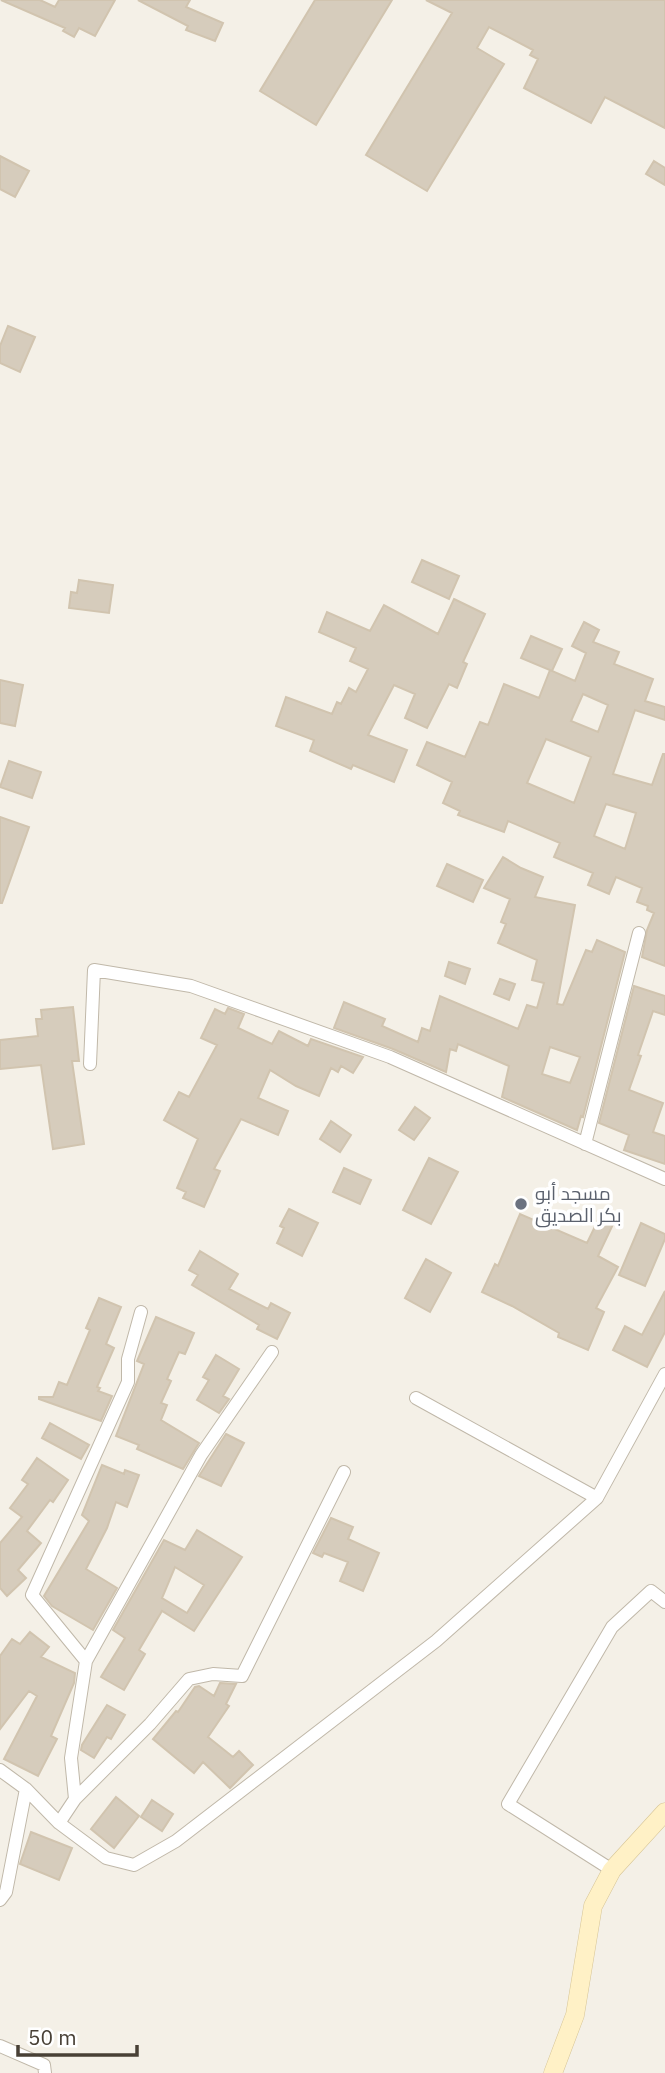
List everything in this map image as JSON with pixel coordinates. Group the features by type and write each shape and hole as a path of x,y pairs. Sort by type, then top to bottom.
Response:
{"main road":[{"path":"553,2073 575,2015 593,1906 612,1870 665,1812"}],"street":[{"path":"585,1144 639,933"},
{"path":"90,1063 94,970 191,986 390,1057 665,1179"},
{"path":"86,1661 32,1595 128,1382 128,1359 141,1312"},
{"path":"75,1799 71,1758 86,1661 201,1455 272,1352"},
{"path":"0,1770 26,1789 59,1822 106,1858 134,1865 176,1841 436,1641 597,1498 665,1374"},
{"path":"416,1398 597,1498"},
{"path":"59,1822 75,1799 150,1724 189,1679 213,1674 242,1676 344,1472"},
{"path":"612,1870 508,1804 611,1627 651,1591 665,1602"},
{"path":"0,1900 6,1892 26,1789"},
{"path":"0,2046 44,2065 45,2073"}],"building":[{"path":"1,0 40,0 55,7 59,0 115,0 95,36 79,28 74,37 63,31 65,28"},
{"path":"138,0 190,0 186,7 223,23 215,41 186,30 188,26"},
{"path":"315,0 392,0 316,125 260,91"},
{"path":"426,0 665,0 665,128 605,97 591,123 524,88 538,59 530,55 533,50 489,27 477,48 504,64 427,191 366,155 452,13"},
{"path":"0,156 29,171 15,197 0,189"},
{"path":"654,161 665,168 665,185 646,174"},
{"path":"8,326 35,337 20,372 0,363 0,346"},
{"path":"422,560 459,576 449,599 412,582"},
{"path":"79,580 113,585 109,613 69,608 71,592 77,593"},
{"path":"454,599 485,614 463,662 467,664 457,688 449,684 427,728 405,718 415,694 394,685 368,735 407,750 394,782 353,765 351,769 310,751 314,740 276,726 286,697 332,714 337,702 341,704 349,688 356,692 368,669 350,661 356,648 319,632 327,612 370,631 384,605 438,634"},
{"path":"584,622 599,630 593,642 619,652 614,664 653,679 645,701 665,707 665,720 635,710 613,774 652,785 665,754 665,966 642,957 647,930 654,913 647,910 648,906 637,902 642,888 616,877 609,894 588,885 593,873 554,857 560,843 508,821 504,832 458,815 460,811 443,803 452,782 417,765 427,742 465,757 480,722 488,725 504,684 539,698 550,670 575,681 586,653 572,646","holes":["583,694 608,705 598,732 571,721","546,739 591,757 574,803 527,783","606,804 636,813 625,849 594,836"]},
{"path":"531,636 562,649 552,671 521,658"},
{"path":"0,680 23,685 15,726 0,723"},
{"path":"9,761 41,772 32,798 0,787"},
{"path":"0,817 29,827 2,903 0,903"},
{"path":"503,857 543,877 535,897 575,905 557,1004 563,1005 586,950 592,952 597,940 625,952 583,1117 581,1116 577,1130 502,1097 509,1066 458,1044 456,1051 450,1049 446,1072 334,1028 344,1002 385,1019 382,1026 418,1042 422,1028 430,1031 440,996 518,1029 527,1005 537,1008 544,983 532,980 537,960 498,943 506,924 501,922 510,899 484,888","holes":["550,1047 580,1057 570,1083 542,1074"]},
{"path":"447,864 483,880 473,902 437,886"},
{"path":"449,962 470,969 465,984 445,976"},
{"path":"500,979 515,984 509,1000 494,994"},
{"path":"634,986 665,996 665,1015 653,1011 629,1090 663,1103 653,1132 665,1136 665,1164 624,1150 629,1135 599,1123"},
{"path":"73,1007 79,1061 72,1061 84,1144 53,1149 41,1065 0,1069 0,1040 38,1036 36,1019 42,1019 41,1010"},
{"path":"228,1008 244,1014 238,1028 272,1044 279,1031 308,1046 311,1039 363,1057 353,1073 341,1066 338,1072 331,1068 319,1096 270,1070 258,1098 288,1111 278,1135 241,1119 214,1169 220,1171 204,1207 183,1198 186,1192 177,1188 198,1139 164,1120 179,1092 189,1097 217,1045 201,1038 215,1009 225,1014"},
{"path":"415,1107 430,1118 414,1140 399,1130"},
{"path":"331,1121 351,1135 340,1152 320,1139"},
{"path":"429,1158 458,1172 431,1224 403,1210"},
{"path":"344,1168 371,1180 360,1204 333,1192"},
{"path":"289,1209 318,1223 302,1256 277,1243 284,1228 280,1226"},
{"path":"602,1212 616,1218 598,1256 618,1267 596,1308 604,1312 588,1350 558,1337 559,1333 482,1292 495,1264 498,1266 520,1214 587,1243"},
{"path":"641,1223 665,1234 645,1286 619,1275"},
{"path":"200,1251 238,1274 229,1289 268,1309 271,1303 290,1313 277,1339 257,1329 259,1325 192,1285 198,1275 189,1270"},
{"path":"426,1259 451,1273 430,1312 405,1298"},
{"path":"665,1291 665,1332 647,1367 613,1350 625,1326 642,1335"},
{"path":"99,1298 121,1307 106,1344 114,1348 97,1387 100,1388 98,1391 112,1396 101,1421 39,1399 53,1397 59,1382 67,1385 90,1330 86,1328"},
{"path":"156,1317 194,1333 185,1354 179,1352 167,1379 171,1381 161,1403 167,1405 161,1420 199,1443 183,1469 137,1449 139,1445 116,1436 144,1364 137,1361"},
{"path":"216,1355 239,1369 223,1396 229,1399 219,1413 197,1400 209,1380 203,1377"},
{"path":"50,1423 89,1445 81,1459 42,1438"},
{"path":"226,1434 244,1443 221,1486 199,1476"},
{"path":"37,1458 68,1480 27,1531 41,1543 18,1570 26,1578 7,1596 0,1588 0,1543 22,1517 10,1508 28,1484 22,1480"},
{"path":"102,1465 124,1474 125,1470 139,1475 127,1507 116,1502 107,1528 86,1569 117,1588 93,1630 52,1606 44,1596 89,1521 82,1515"},
{"path":"331,1518 353,1527 348,1539 379,1553 363,1591 340,1581 348,1562 324,1553 322,1557 313,1553"},
{"path":"197,1530 242,1557 194,1631 162,1611 139,1650 145,1654 124,1690 101,1677 125,1638 113,1630 164,1540 185,1550","holes":["175,1567 204,1585 187,1613 162,1598"]},
{"path":"30,1632 49,1647 41,1657 75,1673 74,1683 51,1736 57,1739 38,1776 4,1759 37,1696 29,1691 0,1729 0,1656 12,1639 20,1644"},
{"path":"220,1683 236,1684 226,1704 229,1706 208,1737 233,1757 239,1751 253,1765 230,1788 203,1762 194,1773 153,1739 176,1711 178,1712 195,1687 199,1686 214,1696"},
{"path":"107,1705 125,1715 111,1739 107,1737 94,1758 81,1750 82,1745"},
{"path":"116,1797 139,1816 114,1848 91,1829"},
{"path":"152,1800 173,1814 162,1831 141,1817"},
{"path":"31,1832 72,1848 59,1880 20,1864"}],"place":[{"name":"مسجد أبو بكر الصديق","path":"521,1204"}]}
